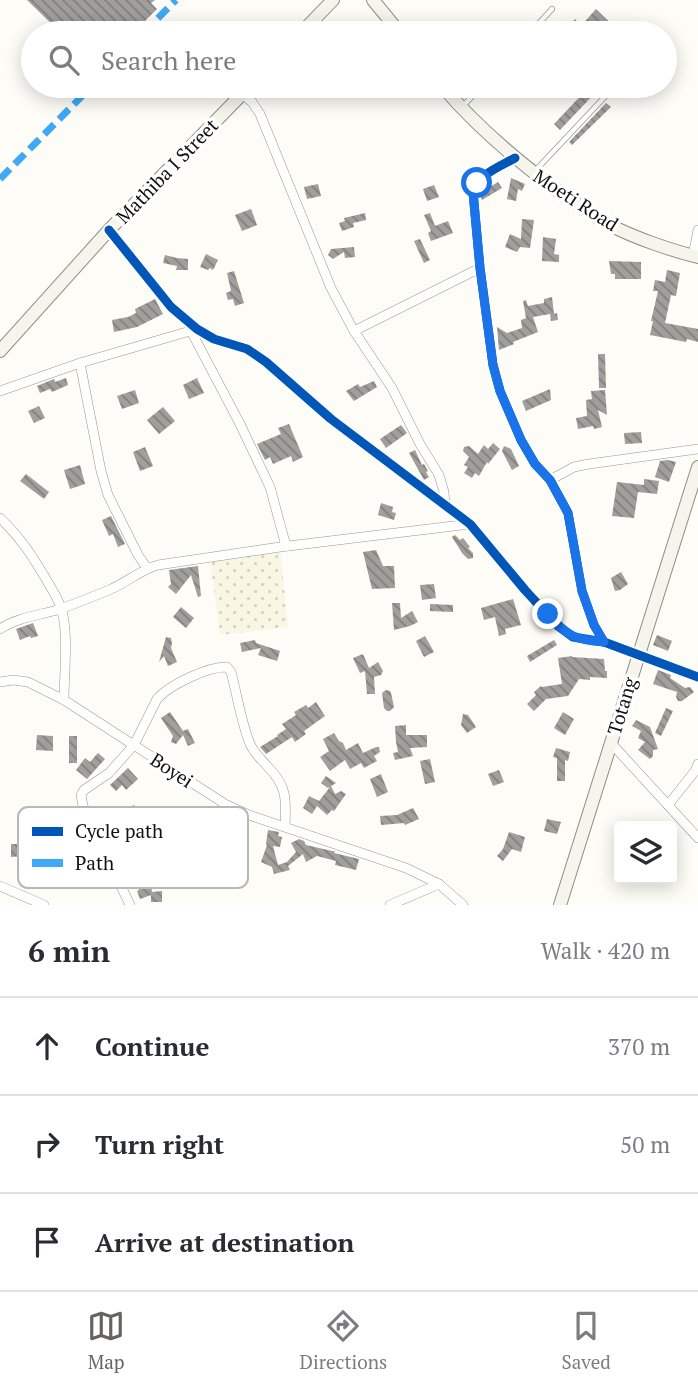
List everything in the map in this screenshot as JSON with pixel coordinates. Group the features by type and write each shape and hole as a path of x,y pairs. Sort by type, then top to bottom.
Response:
{"street":[{"path":"313,21 333,0"},
{"path":"373,0 390,21"},
{"name":"Mathiba I Street","path":"0,351 109,230 238,98"},
{"path":"250,98 260,114 326,278 439,475 445,506"},
{"name":"Moeti Road","path":"453,98 514,158 576,204 613,227 696,257"},
{"path":"514,158 482,176 473,192 493,365 500,391 521,440 535,464 550,480 568,513 582,591 594,625 604,642"},
{"path":"109,230 171,307 194,330 270,487 286,547"},
{"path":"696,257 698,230"},
{"path":"354,331 480,268"},
{"path":"0,391 80,363 194,330 247,349 266,362 331,419 470,524 558,626 573,637 604,642 698,677"},
{"path":"80,363 106,489 147,568"},
{"path":"550,480 575,467 589,464 698,449"},
{"name":"Totang","path":"560,905 698,467"},
{"path":"0,518 25,545 61,608 65,638 64,701"},
{"path":"0,629 110,590 147,568 158,565 470,524"},
{"path":"84,807 81,794 109,773 134,745 163,692 218,666 227,667 232,672 250,743 256,756 280,782 286,798 285,827"},
{"name":"Boyei","path":"0,682 28,682 64,701 232,807"},
{"path":"611,743 698,838"},
{"path":"668,805 698,764"},
{"name":"Boyei","path":"248,814 406,867 439,884 463,905"},
{"path":"390,905 439,884"},
{"path":"0,886 44,905"},
{"path":"122,888 130,905"}],"lane":[{"path":"541,21 552,9"},
{"path":"462,108 471,98"},
{"path":"534,173 604,98"}],"shaded area":[{"path":"280,547 288,627 220,635 210,561"}],"building":[{"path":"27,0 155,0 151,3 157,9 145,21 49,21"},
{"path":"596,9 608,21 585,21"},
{"path":"579,98 590,98 560,130 554,124"},
{"path":"606,103 611,107 572,145 569,142"},
{"path":"511,178 525,184 522,191 518,189 516,201 507,199"},
{"path":"498,182 502,188 482,200 480,193"},
{"path":"318,184 321,196 307,199 304,187"},
{"path":"434,185 439,197 427,201 423,189"},
{"path":"251,209 257,225 242,231 235,215"},
{"path":"365,213 366,220 353,223 354,227 342,231 339,223 345,221 344,218"},
{"path":"430,213 435,226 448,221 453,233 431,241 428,233 431,231 424,215"},
{"path":"522,219 534,220 530,248 520,247 517,252 505,247 510,234 521,239"},
{"path":"543,237 556,239 554,254 559,255 559,262 542,261"},
{"path":"420,239 430,260 424,263 414,241"},
{"path":"354,247 355,257 345,258 344,252 333,259 328,255 331,249"},
{"path":"206,254 218,260 213,270 200,267"},
{"path":"165,255 188,259 188,270 176,270 177,266 163,263"},
{"path":"609,261 641,262 641,279 615,279 615,274 611,274"},
{"path":"667,270 680,273 676,296 671,295 665,323 698,329 698,342 650,335 658,291 653,291 655,280 665,282"},
{"path":"234,271 244,303 235,306 233,299 228,300 226,293 231,291 227,273"},
{"path":"552,297 554,314 557,313 558,320 551,321 550,314 533,317 538,332 499,350 497,327 507,333 522,328 521,320 526,318 523,301 526,300 528,306 544,303 544,299"},
{"path":"155,299 163,314 137,327 114,332 112,320 128,317 136,313 135,309"},
{"path":"598,354 605,354 606,388 599,388"},
{"path":"66,378 68,385 52,392 50,389 40,393 37,386 54,379 55,382"},
{"path":"197,378 204,393 189,399 183,385"},
{"path":"374,381 377,387 354,401 346,391 358,384 360,387"},
{"path":"550,389 551,400 526,411 522,401"},
{"path":"135,390 139,403 122,409 117,396"},
{"path":"605,390 607,415 598,410 602,427 578,429 576,418 587,416 586,400 592,399 591,391"},
{"path":"39,406 45,418 34,423 28,411"},
{"path":"163,407 175,421 159,434 147,420"},
{"path":"289,424 303,457 293,462 291,456 273,464 270,457 265,460 257,444 281,434 278,428"},
{"path":"401,425 407,433 386,448 380,439"},
{"path":"641,432 642,443 625,444 624,433"},
{"path":"493,443 500,449 488,464 487,462 479,476 475,473 472,478 464,473 468,467 464,465 469,457 463,451 464,447 469,446 478,454 484,445 488,449"},
{"path":"504,446 511,449 519,466 512,470 502,451"},
{"path":"145,447 153,466 140,471 133,452"},
{"path":"415,450 428,471 426,472 429,477 424,480 409,453"},
{"path":"660,461 676,462 669,482 655,477"},
{"path":"80,465 85,484 70,489 64,470"},
{"path":"26,474 49,492 44,499 20,481"},
{"path":"644,479 659,481 657,494 638,492 634,518 612,516 617,482 644,485"},
{"path":"381,503 393,507 392,512 396,513 394,520 378,515"},
{"path":"111,516 125,544 118,547 113,534 109,536 102,520"},
{"path":"455,535 460,540 463,538 473,553 473,558 468,559 462,553 452,537"},
{"path":"376,550 383,566 394,566 395,588 372,589 363,552"},
{"path":"198,566 201,596 198,597 191,575 176,594 168,587 171,584 169,570"},
{"path":"621,572 628,584 615,591 611,578"},
{"path":"434,584 436,598 422,600 420,585"},
{"path":"513,599 521,625 505,629 506,634 499,636 495,617 484,620 481,608"},
{"path":"392,603 400,603 401,618 412,611 418,622 394,630"},
{"path":"430,604 453,605 453,612 430,611"},
{"path":"181,607 194,618 186,628 173,617"},
{"path":"33,623 38,636 20,640 16,629"},
{"path":"657,635 672,641 668,651 653,645"},
{"path":"425,636 434,652 424,657 416,641"},
{"path":"166,637 171,638 171,648 177,662 168,666 164,656 159,662"},
{"path":"255,640 256,643 280,651 277,661 258,655 261,648 242,652 240,643"},
{"path":"554,640 557,645 530,662 527,656"},
{"path":"363,654 369,668 378,662 383,671 381,675 374,677 375,694 367,694 365,671 360,673 353,658"},
{"path":"572,656 604,659 607,678 579,679 568,696 546,699 534,711 527,704 536,695 534,692 541,686 562,684 558,658"},
{"path":"658,670 671,675 670,678 685,688 690,687 694,692 678,701 677,692 653,684"},
{"path":"386,690 391,693 394,707 390,711 384,708 382,693"},
{"path":"316,702 325,716 304,731 306,734 295,742 292,737 266,754 260,747 286,729 282,724 296,715 294,712 306,705 308,708"},
{"path":"666,708 673,711 661,736 655,733"},
{"path":"170,712 183,731 188,729 195,743 188,746 183,735 176,744 171,742 173,736 161,718"},
{"path":"563,712 574,719 565,735 554,728"},
{"path":"463,714 468,715 476,727 467,733 461,725"},
{"path":"636,720 650,727 658,749 653,750 650,759 638,750 645,742 638,738 641,731 632,726"},
{"path":"406,725 406,735 427,735 427,747 410,748 413,756 395,760 393,753 398,752 395,726"},
{"path":"334,733 346,750 358,743 363,753 379,747 380,752 374,756 377,761 364,768 361,763 350,769 345,760 330,771 320,757 329,751 323,739"},
{"path":"37,735 53,736 53,751 36,750"},
{"path":"69,736 77,736 77,763 69,763"},
{"path":"556,748 570,752 568,761 565,760 565,781 557,781 557,758 553,757"},
{"path":"98,753 105,759 87,779 76,770 85,758 90,762"},
{"path":"430,759 435,782 425,784 420,761"},
{"path":"128,768 138,779 126,790 122,785 116,791 110,785"},
{"path":"499,770 504,782 493,786 488,774"},
{"path":"381,774 388,792 377,797 370,779"},
{"path":"326,776 336,783 331,786 335,794 341,791 346,794 334,811 327,815 317,806 312,814 303,808 309,796 319,801 330,787 321,783"},
{"path":"413,808 419,819 405,825 381,825 380,816 397,815"},
{"path":"547,819 561,822 557,834 544,831"},
{"path":"268,830 279,832 278,836 282,837 280,847 273,846 278,865 287,862 296,852 291,843 299,839 306,845 359,859 356,870 335,865 336,861 317,856 306,862 303,854 288,866 290,870 274,874 272,867 261,862 267,845"},
{"path":"509,832 525,837 521,852 512,849 503,861 497,856 503,849"},
{"path":"11,844 18,844 18,856 11,857"},
{"path":"152,888 152,892 162,891 162,902 151,902 151,895 140,899 139,890"}],"marked path":[{"path":"155,21 176,0"},
{"path":"0,179 80,98"}],"cycle path":[{"path":"515,158 485,176 473,192 493,365 500,391 521,440 535,464 550,480 568,513 582,591 594,625 604,642"},
{"path":"109,230 171,307 197,329 214,339 247,349 266,362 331,419 470,524 558,626 573,637 604,642 698,677"}],"route":[{"path":"477,183 473,192 480,268 493,365 500,391 521,440 535,464 550,480 568,513 582,591 594,625 604,642 573,637 548,614"}]}
